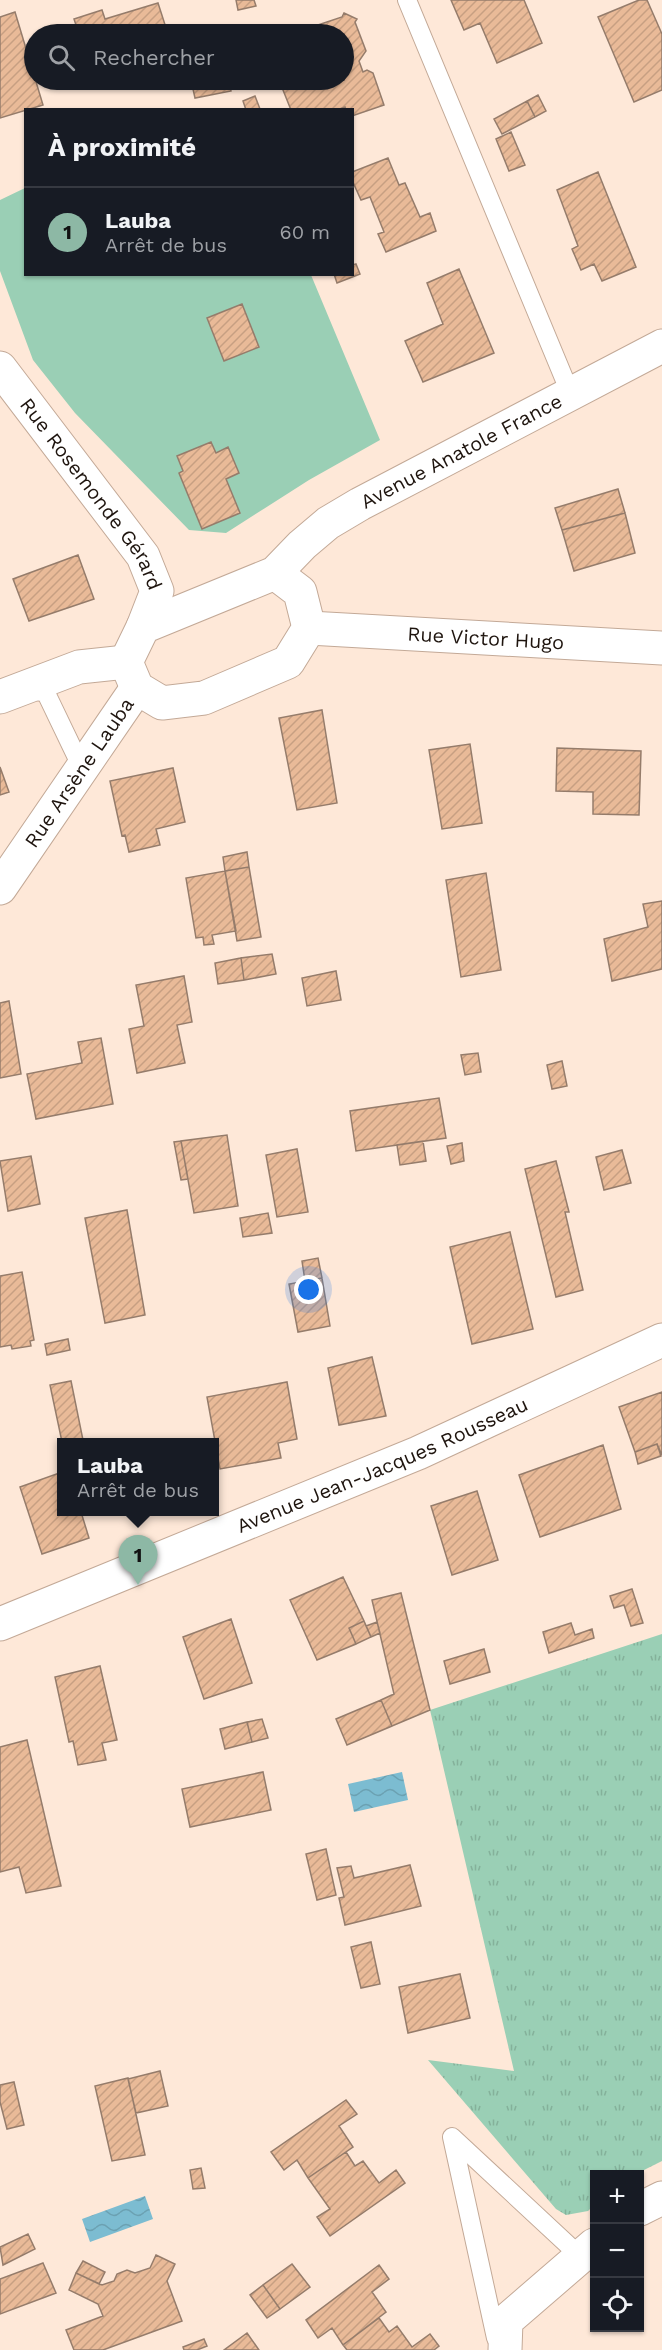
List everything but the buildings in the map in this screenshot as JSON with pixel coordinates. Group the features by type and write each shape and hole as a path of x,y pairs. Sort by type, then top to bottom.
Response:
{"street":[{"name":"Avenue Anatole France","path":"275,573 302,545 336,519 662,346"},
{"name":"Rue Rosemonde Gérard","path":"0,368 143,556 157,591 144,627 132,675"},
{"path":"12,693 79,667 132,675 162,703 204,698 288,662 309,628 300,592 275,573 144,627"},
{"name":"Rue Victor Hugo","path":"309,628 662,648"},
{"name":"Rue Arsène Lauba","path":"0,888 82,768 132,675"},
{"name":"Avenue Jean-Jacques Rousseau","path":"0,1624 418,1453 662,1340"},
{"path":"644,2206 662,2198"},
{"path":"506,2350 506,2320 588,2251"}],"lane":[{"path":"407,0 571,395"},
{"path":"12,693 46,693 82,768"},
{"path":"499,2350 452,2137 588,2251"}],"green space":[{"path":"24,188 24,276 311,276 380,440 309,480 226,533 189,530 75,413 33,360 0,271 0,200"},
{"path":"662,1634 662,2161 644,2170 590,2170 590,2209 588,2211 566,2215 556,2209 428,2060 514,2071 430,1710"}],"water":[{"path":"402,1772 408,1800 354,1812 348,1784"},
{"path":"145,2196 153,2219 90,2242 82,2219"}],"place":[{"name":"Lauba","path":"138,1585"}]}
